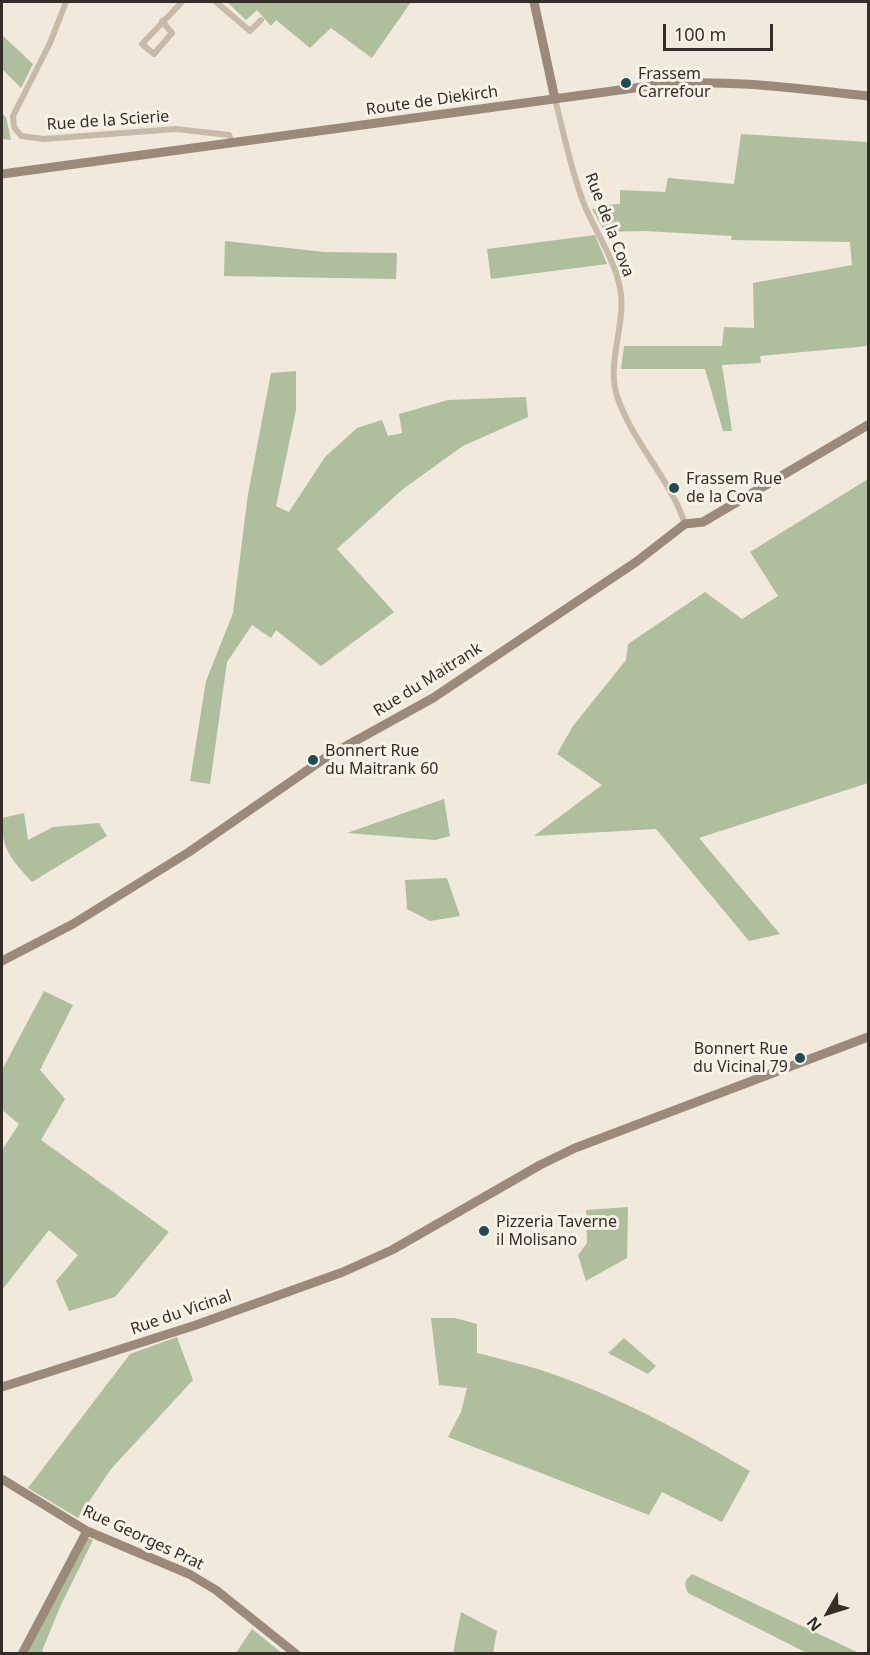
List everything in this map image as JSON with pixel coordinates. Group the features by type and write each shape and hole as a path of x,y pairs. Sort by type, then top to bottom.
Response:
{"street":[{"name":"Rue de la Scierie","path":"66,2 50,43 13,116 14,127 21,136 71,138 176,129 229,135 233,143"},
{"path":"162,21 172,33 154,54 142,44 162,21 182,2"},
{"path":"216,2 250,31 261,20"},
{"path":"534,2 555,99"},
{"name":"Route de Diekirch","path":"2,174 703,81 749,83 868,96"},
{"name":"Rue de la Cova","path":"555,99 584,205 603,240 619,283 622,316 615,367 615,388 628,421 663,478 685,524"},
{"name":"Rue du Maitrank","path":"2,961 69,927 189,852 328,756 433,698 636,562 685,524 703,522 868,425"},
{"name":"Rue du Vicinal","path":"2,1388 196,1325 368,1262 575,1148 868,1038"},
{"name":"Rue Georges Prat","path":"2,1479 87,1531 189,1574 216,1590 296,1653"},
{"path":"22,1653 87,1531"}],"green space":[{"path":"227,2 411,2 372,58 331,28 310,48 276,20 271,26 257,10 246,20"},
{"path":"2,35 33,64 21,88 2,69"},
{"path":"2,113 6,117 11,140 2,139"},
{"path":"741,134 868,142 868,346 760,356 761,363 722,365 732,431 723,431 705,369 621,369 624,346 722,346 724,327 754,328 753,283 852,265 850,242 731,240 732,236 645,231 605,232 592,209 603,208 603,205 620,204 620,190 665,192 668,178 734,184"},
{"path":"595,235 607,264 491,279 487,249"},
{"path":"225,241 324,252 397,253 396,279 224,276"},
{"path":"296,371 296,410 276,506 289,512 325,457 357,428 382,420 388,436 402,433 399,414 448,400 526,397 528,417 463,446 403,489 337,549 394,612 321,666 276,630 271,638 252,625 227,662 210,784 190,781 206,681 233,613 248,494 271,373"},
{"path":"868,479 868,783 699,838 780,934 749,941 656,829 534,836 602,785 557,754 573,726 626,660 628,644 705,592 742,619 778,596 750,552"},
{"path":"444,799 450,836 435,840 347,833"},
{"path":"24,813 28,840 53,827 99,823 107,836 32,882 9,854 3,838 2,818"},
{"path":"447,878 460,916 430,921 407,909 405,880"},
{"path":"44,991 73,1005 40,1070 65,1099 41,1140 169,1232 115,1297 69,1311 56,1281 78,1255 49,1230 2,1290 2,1150 19,1124 2,1110 2,1070"},
{"path":"628,1207 627,1258 586,1281 578,1255 587,1243 586,1210"},
{"path":"431,1318 455,1318 477,1324 477,1353 544,1371 597,1391 675,1429 750,1471 722,1522 662,1492 649,1515 448,1437 461,1412 467,1388 439,1385"},
{"path":"177,1337 193,1380 111,1469 78,1518 28,1488 130,1354"},
{"path":"624,1338 656,1366 648,1374 608,1353"},
{"path":"84,1536 93,1540 60,1607 42,1651 46,1653 22,1654"},
{"path":"692,1574 859,1653 807,1653 688,1593 686,1583"},
{"path":"461,1612 497,1631 493,1653 453,1653"},
{"path":"252,1629 282,1653 236,1653"}],"place":[{"name":"Frassem Carrefour","path":"626,83"},
{"name":"Frassem Rue de la Cova","path":"674,488"},
{"name":"Bonnert Rue du Maitrank 60","path":"313,760"},
{"name":"Bonnert Rue du Vicinal 79","path":"800,1058"},
{"name":"Pizzeria Taverne il Molisano","path":"484,1231"}]}
